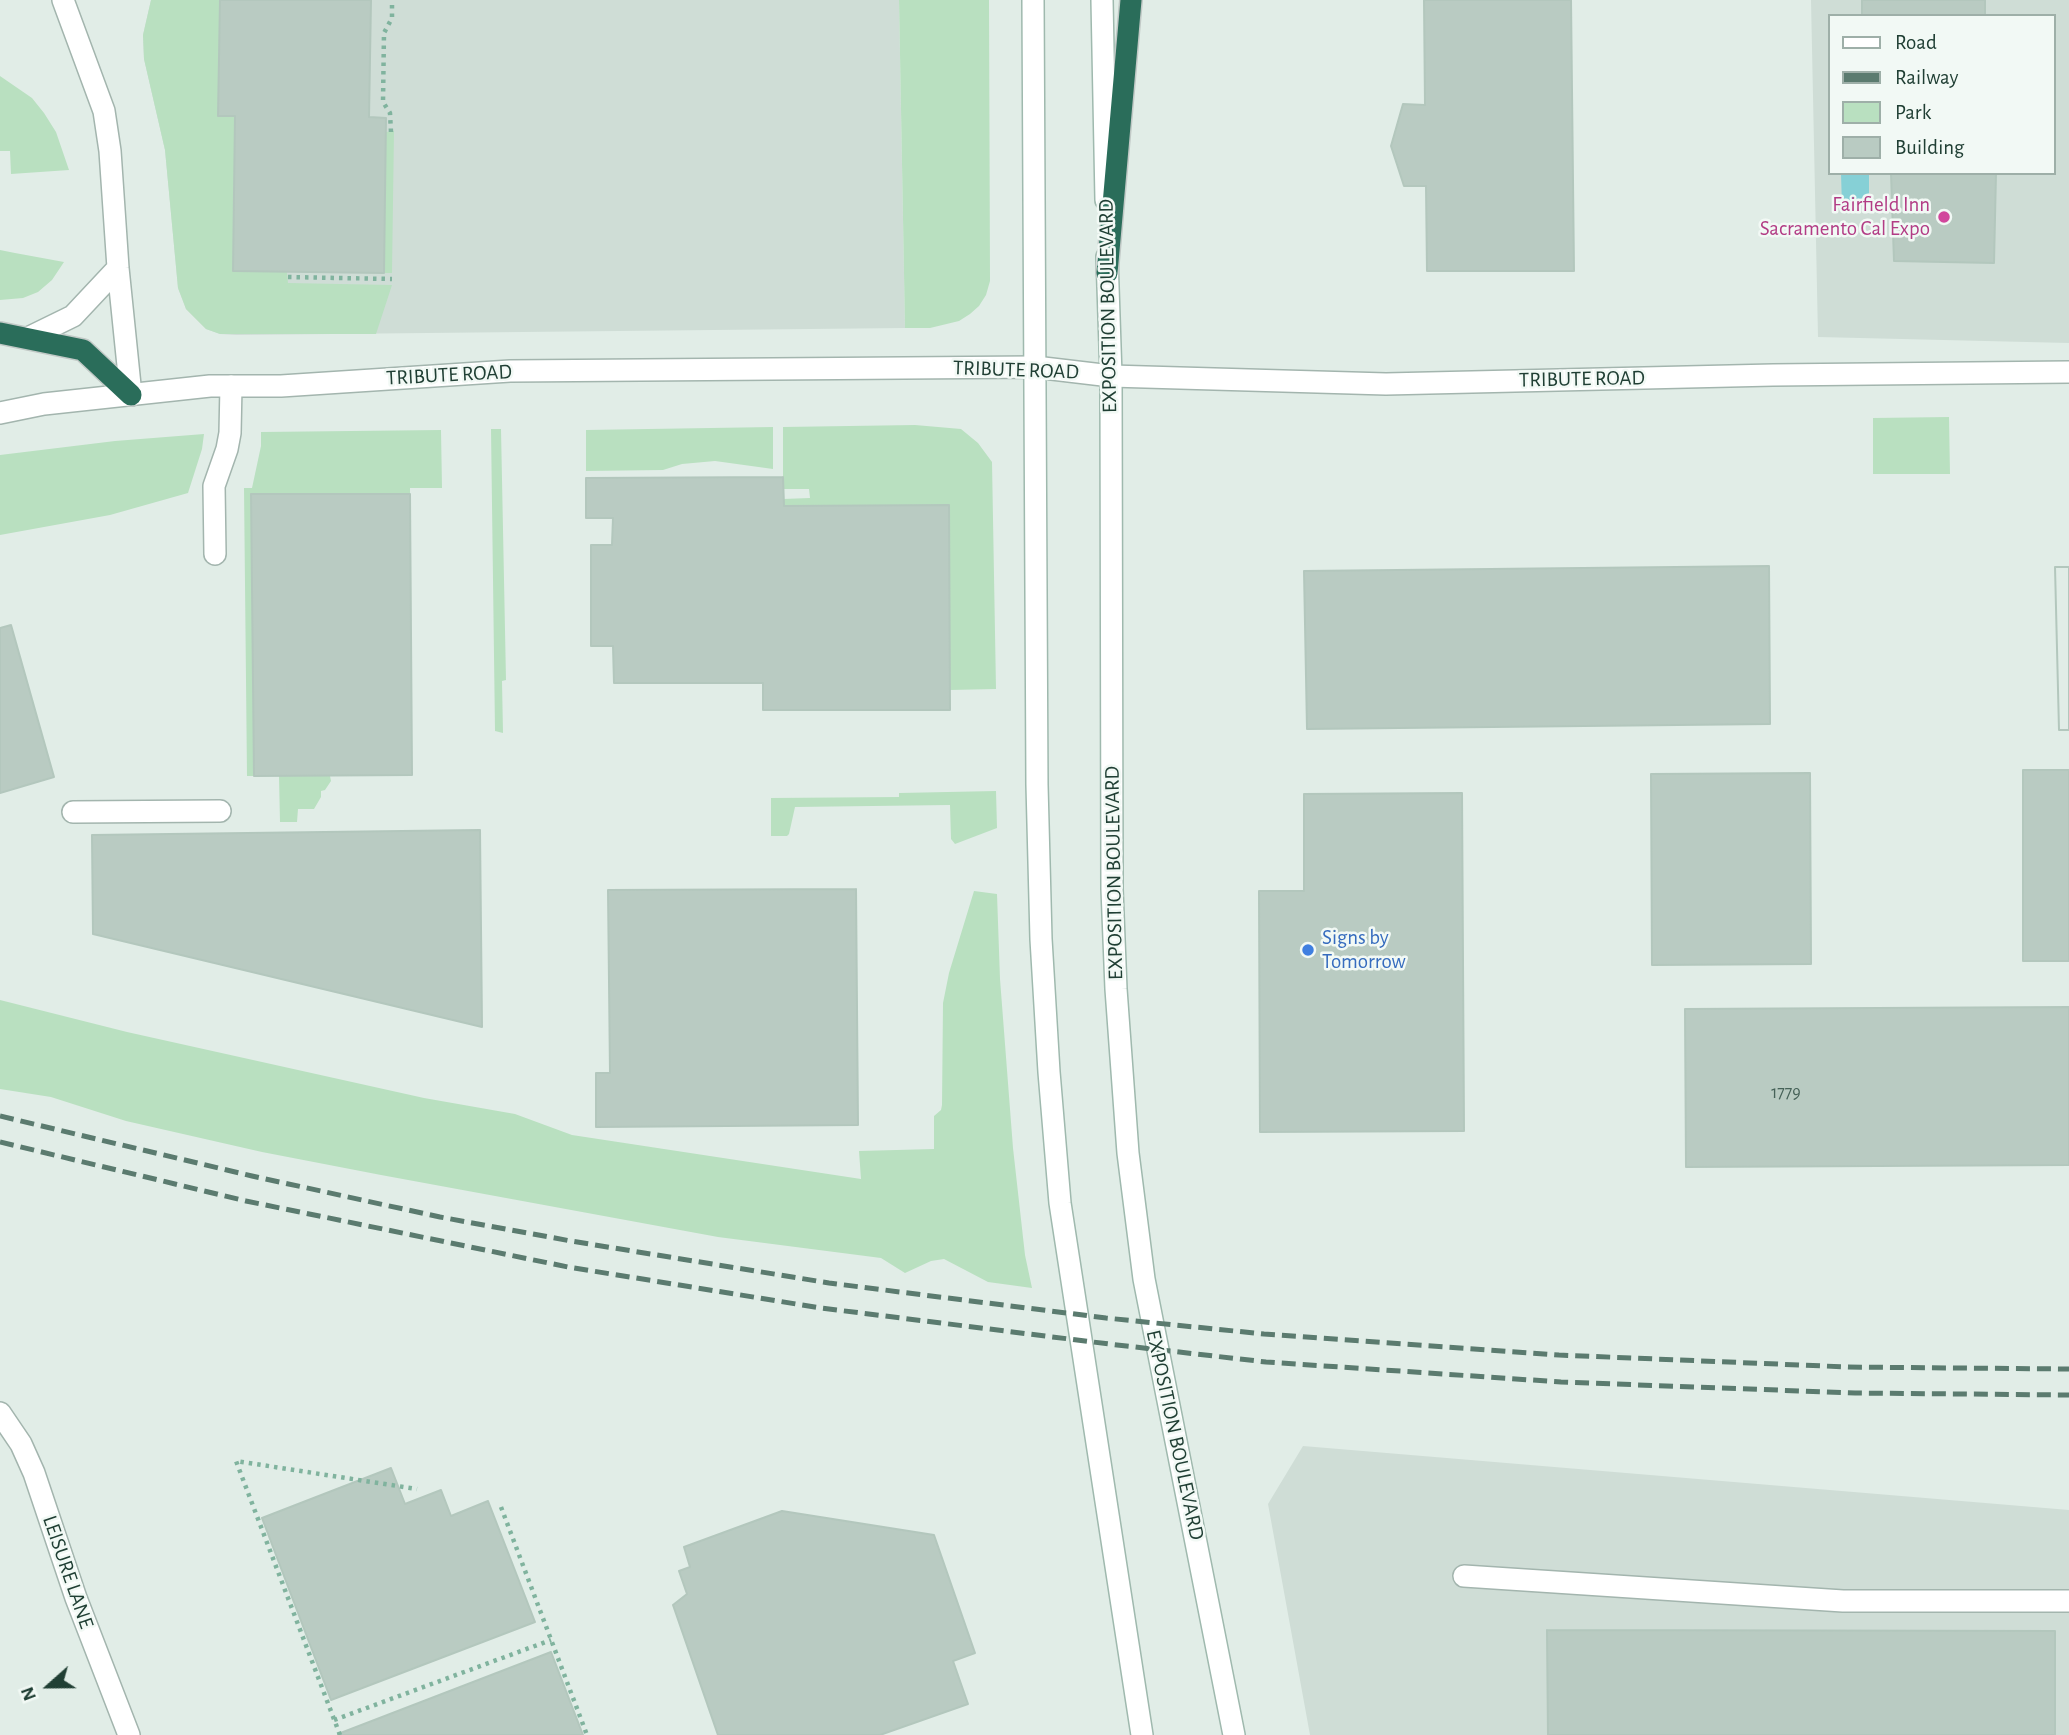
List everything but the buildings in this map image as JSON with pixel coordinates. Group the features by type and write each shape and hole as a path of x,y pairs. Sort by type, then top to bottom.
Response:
{"highway":[{"path":"1107,273 1131,0"},
{"path":"0,332 83,350 131,395"}],"main road":[{"path":"63,0 104,111 110,151 131,395"},
{"path":"1033,0 1038,798 1041,939 1048,1072 1060,1203 1142,1735"},
{"name":"EXPOSITION BOULEVARD","path":"1102,0 1111,376 1112,889 1128,1153 1135,1221 1149,1305 1234,1735"},
{"path":"28,338 73,316 118,268"},
{"name":"TRIBUTE ROAD","path":"0,413 44,404 210,386 322,384 510,371 1035,367 1111,376 1386,384 1773,375 2069,372"},
{"path":"215,554 214,486 228,449 231,386"},
{"path":"73,812 220,811"},
{"name":"LEISURE LANE","path":"0,1413 21,1444 34,1473 76,1598 128,1735"},
{"path":"1464,1576 1843,1601 2069,1601"}],"path":[{"path":"390,132 390,113 383,102 384,33 392,18 392,0"},
{"path":"288,277 392,279"},
{"path":"340,1735 236,1461 417,1489"},
{"path":"501,1507 587,1735"},
{"path":"334,1720 551,1640"}],"shaded area":[{"path":"151,0 899,0 905,328 236,335 220,334 206,329 186,309 178,288 165,150 144,59 143,35"},
{"path":"1811,0 2069,0 2069,343 1818,337"},
{"path":"1303,1446 2069,1510 2069,1735 1310,1735 1268,1504"}],"green space":[{"path":"151,0 220,0 218,116 235,116 233,270 287,272 288,283 392,285 376,334 220,334 206,329 186,309 178,288 165,150 144,59 143,35"},
{"path":"899,0 989,0 990,281 986,295 970,314 959,321 930,328 905,328"},
{"path":"0,76 32,98 44,113 56,132 69,170 11,174 10,151 0,151"},
{"path":"394,131 392,273 384,273 386,132"},
{"path":"0,250 64,262 52,280 38,292 23,298 0,300"},
{"path":"1949,417 1950,474 1873,474 1873,418"},
{"path":"915,425 961,429 978,443 992,462 996,689 950,690 949,505 784,506 783,499 810,498 809,489 783,489 783,427"},
{"path":"773,427 773,469 715,461 682,464 663,470 586,471 586,430"},
{"path":"491,429 501,429 506,680 502,681 503,733 495,731"},
{"path":"441,430 442,488 410,488 410,494 251,495 254,776 247,776 244,488 252,488 261,446 261,432"},
{"path":"204,434 188,493 110,515 0,535 0,455 115,441"},
{"path":"279,776 330,776 331,781 325,790 321,791 321,797 314,809 298,809 297,822 280,822"},
{"path":"996,791 997,828 955,844 951,839 950,805 795,807 789,834 771,836 771,798 899,797 899,793"},
{"path":"974,891 997,894 1000,979 1013,1148 1025,1255 1032,1288 988,1282 944,1259 931,1261 905,1273 881,1258 718,1237 381,1175 262,1152 126,1121 51,1097 0,1089 0,1000 127,1032 424,1098 515,1114 572,1135 861,1179 859,1151 934,1149 934,1116 941,1110 942,1105 943,1003 949,973"}],"water":[{"path":"1841,175 1869,175 1869,205 1842,206"}],"railway":[{"path":"0,1116 252,1176 440,1217 571,1241 829,1283 1106,1318 1264,1334 1559,1355 1848,1367 2069,1369"},
{"path":"0,1142 246,1201 568,1267 821,1308 1109,1344 1266,1362 1561,1382 1855,1393 2069,1395"}],"place":[{"name":"Fairfield Inn Sacramento Cal Expo","path":"1944,217"},
{"name":"Signs by Tomorrow","path":"1308,950"}]}
